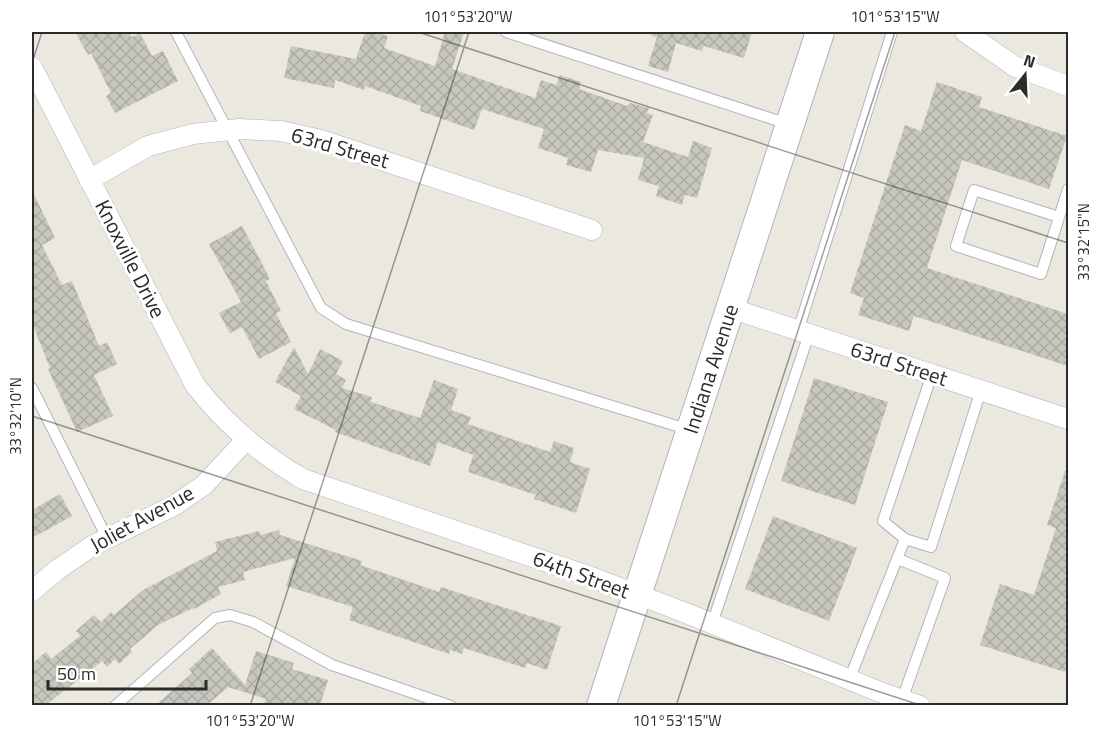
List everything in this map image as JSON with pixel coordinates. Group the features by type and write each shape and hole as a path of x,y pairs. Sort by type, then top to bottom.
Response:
{"main road":[{"name":"Indiana Avenue","path":"602,705 820,32"}],"street":[{"path":"964,32 1014,66 1068,86"},
{"name":"Knoxville Drive","path":"32,66 176,352 195,385 216,412 246,440"},
{"name":"63rd Street","path":"90,180 148,146 193,134 226,130 281,131 321,140 592,230"},
{"name":"63rd Street","path":"730,308 1068,419"},
{"name":"Joliet Avenue","path":"32,591 57,570 92,546 175,505 204,485 246,440"},
{"name":"64th Street","path":"246,440 272,461 303,479 594,578 911,703"}],"lane":[{"path":"176,32 321,308 346,324 691,430"},
{"path":"506,32 790,124"},
{"path":"712,624 803,332 892,32"},
{"path":"1059,217 974,190 956,246 1041,274 1068,189"},
{"path":"932,374 883,521 905,539 931,547 981,390"},
{"path":"32,388 107,538"},
{"path":"849,680 905,539"},
{"path":"898,558 945,578 911,703"},
{"path":"115,705 215,618 230,615 253,622 332,665 451,705"}],"building":[{"path":"75,32 128,32 132,37 140,33 152,56 163,51 178,81 115,113 106,96 111,93 91,53 88,55"},
{"path":"365,32 388,36 384,48 435,66 445,32 464,32 452,69 535,98 541,80 556,85 560,75 581,82 579,89 627,106 630,103 649,108 647,113 653,115 643,142 688,157 693,141 712,148 697,198 685,195 682,205 656,196 659,186 638,180 644,158 598,150 591,172 566,165 568,158 538,148 544,129 482,109 474,130 420,111 421,106 365,86 364,90 335,80 334,88 284,78 291,46 356,59"},
{"path":"652,32 752,32 744,58 704,46 702,51 676,43 668,72 648,66 657,37 651,36"},
{"path":"937,82 982,97 979,107 1067,136 1049,189 962,160 927,268 1068,314 1068,366 914,316 909,331 858,315 864,298 850,293 905,125 921,131"},
{"path":"32,190 55,238 42,245 62,285 72,281 99,346 107,342 117,364 94,375 113,416 77,432 48,369 50,368 32,323"},
{"path":"242,226 270,279 266,281 281,311 276,313 291,342 259,359 242,327 230,333 219,313 241,302 209,244"},
{"path":"294,347 308,374 320,349 343,361 336,374 346,380 342,388 372,397 371,402 420,418 434,380 458,389 451,410 471,417 468,424 550,452 554,441 574,448 570,462 590,469 576,513 534,499 536,495 468,472 473,455 438,442 430,466 335,432 336,430 294,409 301,396 275,382"},
{"path":"814,378 888,402 855,505 781,481"},
{"path":"1065,471 1068,471 1068,662 1065,672 980,645 1000,584 1034,595 1056,528 1047,525"},
{"path":"60,494 72,516 32,538 32,510"},
{"path":"773,516 857,548 829,621 745,589"},
{"path":"279,530 280,535 362,561 360,565 439,592 441,587 561,626 547,670 527,663 525,668 464,648 462,654 450,650 449,654 349,620 353,607 286,586 295,558 243,572 245,580 218,587 221,594 158,625 130,649 132,652 119,664 115,659 107,667 102,661 46,705 32,705 32,664 46,652 51,659 80,636 76,631 94,615 101,622 111,612 114,615 143,590 217,551 215,542 259,531 260,535"},
{"path":"212,648 245,685 256,651 294,663 292,669 328,680 320,705 263,705 266,699 228,687 207,705 156,705 192,673 189,669"}]}
